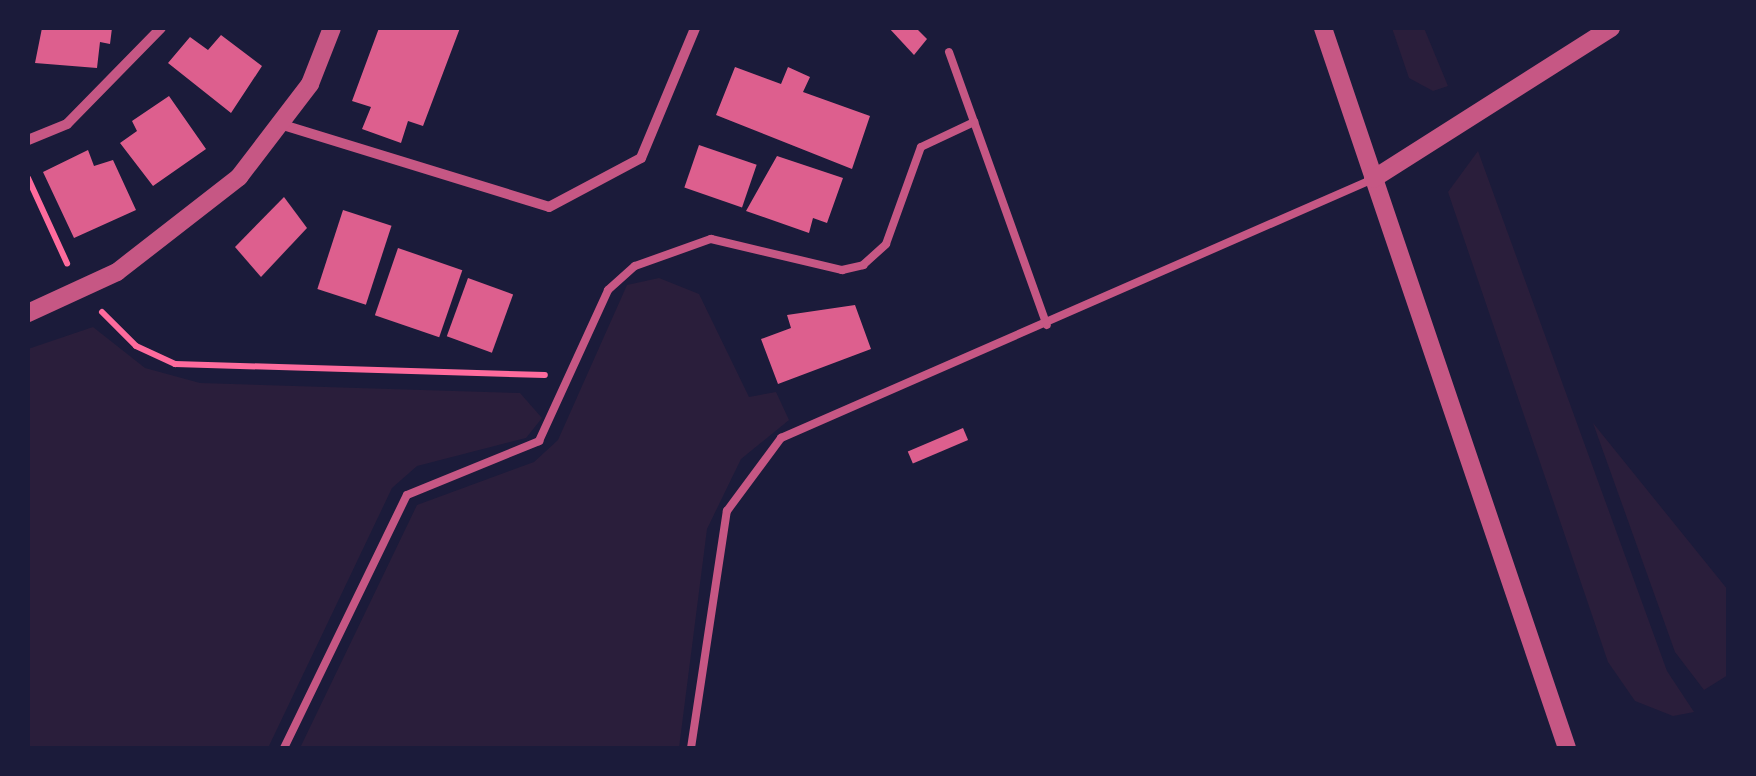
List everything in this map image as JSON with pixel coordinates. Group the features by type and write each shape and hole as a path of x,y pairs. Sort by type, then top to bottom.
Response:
{"street":[{"path":"28,140 67,124 161,28"},
{"path":"28,313 117,272 177,230 283,125 332,28"},
{"path":"283,125 549,207 642,158 695,28"},
{"path":"1323,28 1567,748"},
{"path":"1373,179 1612,28"}],"lane":[{"path":"949,52 1047,325"},
{"path":"284,748 407,495 540,441 608,290 672,250 748,242 842,270 863,265 886,244 921,147 974,122"},
{"path":"691,748 713,563 744,477 807,423 1047,325 1373,179"}],"path":[{"path":"28,178 68,264"},
{"path":"102,312 136,346 175,364 514,380 571,371"}],"shaded area":[{"path":"1392,28 1424,28 1448,86 1433,91 1409,78"},
{"path":"1478,151 1667,671 1694,712 1673,716 1635,701 1608,662 1448,192"},
{"path":"659,278 699,294 749,397 776,392 789,420 741,459 707,529 679,748 300,748 417,505 534,462 558,440 627,285"},
{"path":"93,327 145,368 200,383 520,393 542,418 526,438 417,466 392,488 268,748 28,748 28,349"},
{"path":"1593,423 1728,590 1728,675 1704,690 1675,652"}],"building":[{"path":"42,28 112,28 110,44 100,42 97,68 35,63"},
{"path":"379,28 460,28 423,126 408,121 401,143 362,129 371,107 352,101"},
{"path":"889,28 916,28 927,39 914,55"},
{"path":"221,35 262,66 231,113 168,63 190,37 208,50"},
{"path":"735,67 781,84 788,67 810,77 803,92 870,116 852,169 716,115"},
{"path":"169,96 206,149 153,186 120,143 137,131 132,121"},
{"path":"699,145 757,165 742,207 684,188"},
{"path":"88,150 94,166 113,160 136,210 74,238 43,172"},
{"path":"777,156 843,178 827,223 813,218 809,233 746,211"},
{"path":"284,197 307,228 261,277 235,247"},
{"path":"343,210 392,226 366,305 317,289"},
{"path":"398,248 462,270 439,337 375,315"},
{"path":"468,278 513,294 492,353 447,336"},
{"path":"855,305 871,349 778,384 761,339 791,328 787,315"},
{"path":"963,428 968,440 913,463 908,451"}]}
